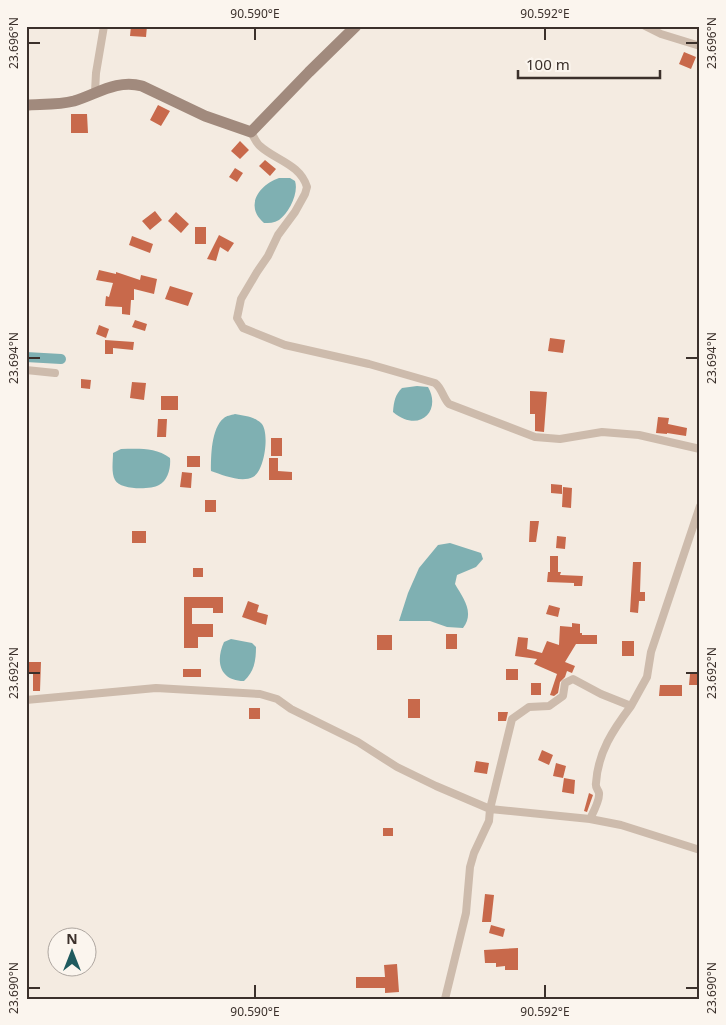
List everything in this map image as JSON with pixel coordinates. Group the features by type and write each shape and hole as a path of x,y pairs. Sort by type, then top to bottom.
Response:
{"street":[{"path":"95,92 96,73 104,26"},
{"path":"251,132 356,26"},
{"path":"645,26 661,34 700,46"},
{"path":"26,105 73,101 122,83 132,83 205,116 251,132 258,145 301,174 307,186 305,194 295,212 278,235 268,256 241,299 237,318 243,328 284,345 369,364 435,383 449,404 535,438 560,439 602,432 638,435 700,449"},
{"path":"26,370 55,373"},
{"path":"590,819 598,799 599,793 595,785 602,753 613,730 631,706 647,677 651,652 700,506"},
{"path":"445,999 466,913 470,867 474,853 489,821 490,809 512,719 529,707 549,706 563,696 564,683 573,679 601,694 631,706"},
{"path":"26,700 156,688 260,694 277,699 291,709 358,742 396,767 490,809 621,824 700,850"}],"water":[{"path":"279,178 290,178 295,181 296,191 294,197 290,208 283,217 275,222 264,223 255,210 256,197 265,186"},
{"path":"428,387 432,396 432,404 426,417 411,421 393,412 395,398 402,388"},
{"path":"235,414 255,419 264,427 266,442 261,467 253,477 248,479 232,478 211,471 211,458 216,429 225,417"},
{"path":"121,449 152,450 164,454 170,458 167,477 155,487 129,487 118,483 113,474 113,453"},
{"path":"450,543 481,553 483,559 476,567 457,575 455,584 468,611 463,628 447,627 430,621 399,621 419,568 438,545"},
{"path":"231,639 252,643 256,647 254,666 244,681 229,678 220,663 221,649 224,642"}],"building":[{"path":"131,26 147,26 146,37 130,36"},
{"path":"684,52 696,57 691,69 679,64"},
{"path":"158,105 170,111 161,126 150,120"},
{"path":"71,114 87,114 88,133 71,133"},
{"path":"240,141 249,150 240,159 231,151"},
{"path":"265,160 276,169 270,176 259,166"},
{"path":"235,168 243,173 237,182 229,177"},
{"path":"155,211 162,220 150,230 142,221"},
{"path":"176,212 189,224 181,233 168,221"},
{"path":"195,227 206,227 206,244 195,244"},
{"path":"219,235 234,243 228,252 220,247 216,261 207,259"},
{"path":"132,236 153,244 150,253 129,245"},
{"path":"99,270 116,274 116,272 140,280 141,275 157,279 154,294 134,289 134,300 131,300 130,315 122,314 122,307 105,306 106,296 109,297 113,283 96,280"},
{"path":"170,286 193,293 188,306 165,299"},
{"path":"135,320 147,324 145,331 132,327"},
{"path":"99,325 109,329 106,338 96,334"},
{"path":"550,338 565,340 563,353 548,351"},
{"path":"105,340 134,342 133,350 113,348 113,354 105,354"},
{"path":"81,379 91,380 90,389 81,388"},
{"path":"132,382 146,383 144,400 130,398"},
{"path":"530,391 547,392 544,432 535,431 535,414 530,414"},
{"path":"161,396 178,396 178,410 161,410"},
{"path":"658,417 669,418 668,424 687,428 686,436 656,433"},
{"path":"158,419 167,419 166,437 157,437"},
{"path":"271,438 282,438 282,456 271,456"},
{"path":"187,456 200,456 200,467 187,467"},
{"path":"269,458 278,458 278,471 292,472 292,480 269,480"},
{"path":"182,472 192,473 191,488 180,487"},
{"path":"551,484 562,485 562,494 551,493"},
{"path":"563,487 572,488 571,508 562,507"},
{"path":"205,500 216,500 216,512 205,512"},
{"path":"530,521 539,521 536,542 529,542"},
{"path":"132,531 146,531 146,543 132,543"},
{"path":"557,536 566,537 565,549 556,548"},
{"path":"550,556 558,556 558,572 561,572 560,575 583,576 582,586 574,586 574,583 547,582 548,572 550,572"},
{"path":"633,562 641,562 640,592 645,592 645,601 639,601 638,613 630,612"},
{"path":"193,568 203,568 203,577 193,577"},
{"path":"184,597 223,597 223,613 213,613 213,608 192,608 192,624 213,624 213,637 198,637 198,648 184,648"},
{"path":"248,601 259,605 257,612 268,615 266,625 242,617"},
{"path":"549,605 560,608 558,617 546,614"},
{"path":"572,623 580,624 580,633 582,635 597,635 597,644 576,644 565,662 575,666 572,673 567,671 565,677 560,682 558,693 554,696 550,695 557,674 534,664 537,659 515,656 518,637 528,638 527,649 542,653 547,641 559,645 560,626 572,627"},
{"path":"446,634 457,634 457,649 446,649"},
{"path":"377,635 392,635 392,650 377,650"},
{"path":"622,641 634,641 634,656 622,656"},
{"path":"26,662 41,662 40,691 33,691 33,673 26,673"},
{"path":"183,669 201,669 201,677 183,677"},
{"path":"506,669 518,669 518,680 506,680"},
{"path":"690,674 700,674 700,685 689,685"},
{"path":"531,683 541,683 541,695 531,695"},
{"path":"660,685 682,685 682,696 659,696"},
{"path":"408,699 420,699 420,718 408,718"},
{"path":"249,708 260,708 260,719 249,719"},
{"path":"498,712 508,712 506,721 498,721"},
{"path":"542,750 553,755 549,765 538,760"},
{"path":"476,761 489,763 487,774 474,772"},
{"path":"556,763 566,766 563,778 553,776"},
{"path":"564,778 575,780 574,794 562,792"},
{"path":"589,793 593,795 587,812 584,811"},
{"path":"383,828 393,828 393,836 383,836"},
{"path":"485,894 494,895 491,922 482,922"},
{"path":"491,925 505,929 503,937 489,933"},
{"path":"518,948 518,970 505,970 505,966 496,967 496,963 485,963 484,950"},
{"path":"397,964 399,992 385,993 385,988 356,988 356,977 385,977 384,965"}],"waterway":[{"path":"26,357 61,359"}]}
